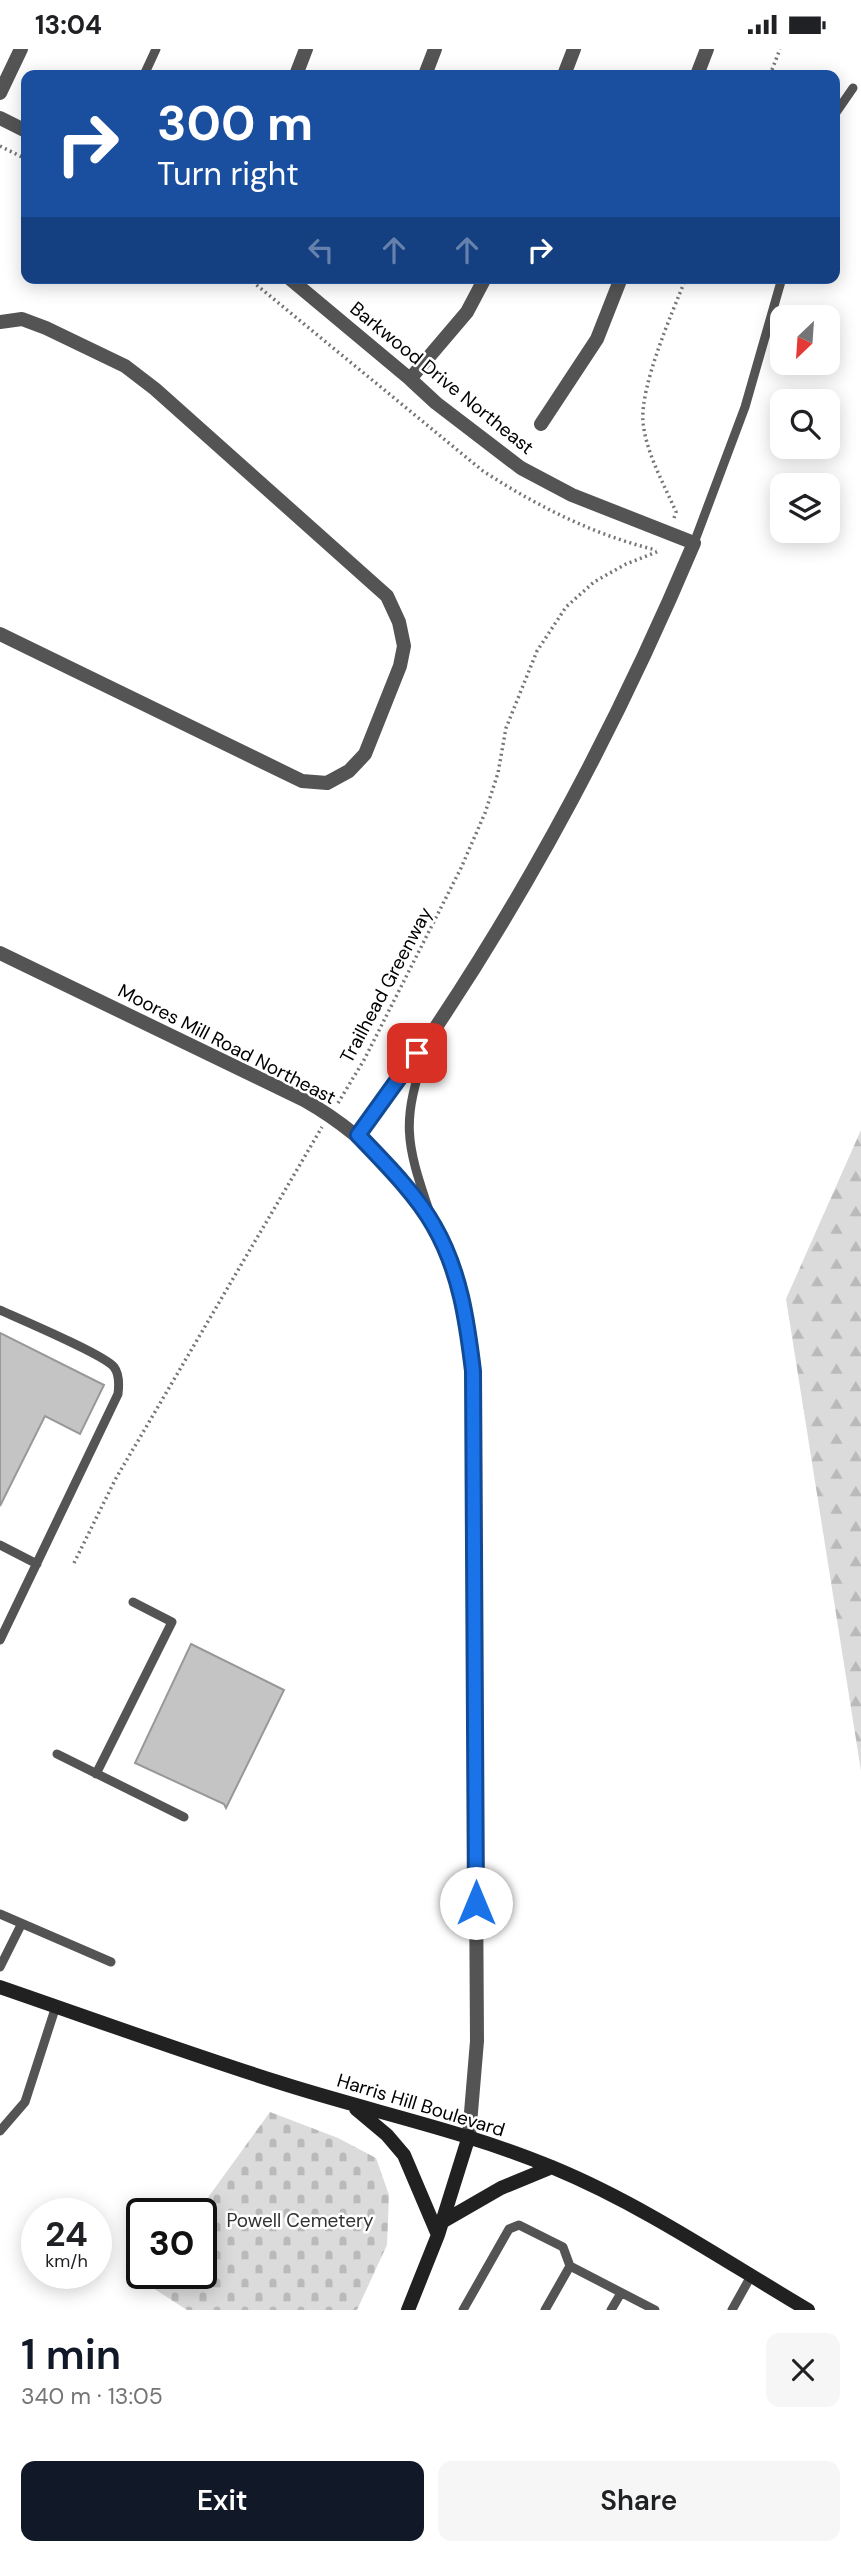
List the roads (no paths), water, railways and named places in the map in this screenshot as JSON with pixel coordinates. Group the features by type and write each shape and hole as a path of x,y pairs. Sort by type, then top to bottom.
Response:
{"street":[{"path":"0,93 21,49"},
{"path":"298,70 306,49"},
{"path":"427,70 435,49"},
{"path":"566,70 574,49"},
{"path":"699,70 706,49"},
{"path":"0,118 21,128"},
{"name":"Barkwood Drive Northeast","path":"296,284 436,403 521,468 572,495 694,543"},
{"path":"410,379 467,312 482,284"},
{"path":"541,424 597,339 619,284"},
{"path":"0,322 6,319 22,319 46,328 125,366 155,389 387,596 399,622 404,646 400,666 365,754 349,771 327,783 302,781 0,634"},
{"path":"358,1135 432,1033 568,809 614,721 694,543"},
{"name":"Moores Mill Road Northeast","path":"0,953 304,1100 358,1135 390,1168 434,1225 458,1282 467,1320 473,1371 477,2041 469,2136 440,2228 408,2310"},
{"name":"Harris Hill Boulevard","path":"0,1987 279,2083 469,2136 552,2167 620,2199 808,2310"},
{"path":"350,2104 387,2135 404,2155 440,2228 501,2188 552,2167"}],"lane":[{"path":"146,70 156,49"},
{"path":"840,107 853,88"},
{"path":"694,543 745,407 780,284"},
{"path":"432,1033 413,1086 408,1138 413,1163 434,1225"},
{"path":"0,1310 97,1357 114,1367 119,1379 118,1394 0,1640"},
{"path":"0,1545 37,1564"},
{"path":"96,1774 172,1622 133,1602"},
{"path":"57,1754 184,1817"},
{"path":"0,1914 111,1962"},
{"path":"0,1967 21,1925"},
{"path":"0,2131 25,2102 56,2006"},
{"path":"463,2310 509,2229 519,2225 563,2247 570,2266 655,2310"},
{"path":"545,2310 570,2266"},
{"path":"732,2310 751,2276"},
{"path":"611,2310 621,2293"}],"park label":[{"name":"Powell Cemetery","path":"300,2220"}]}
